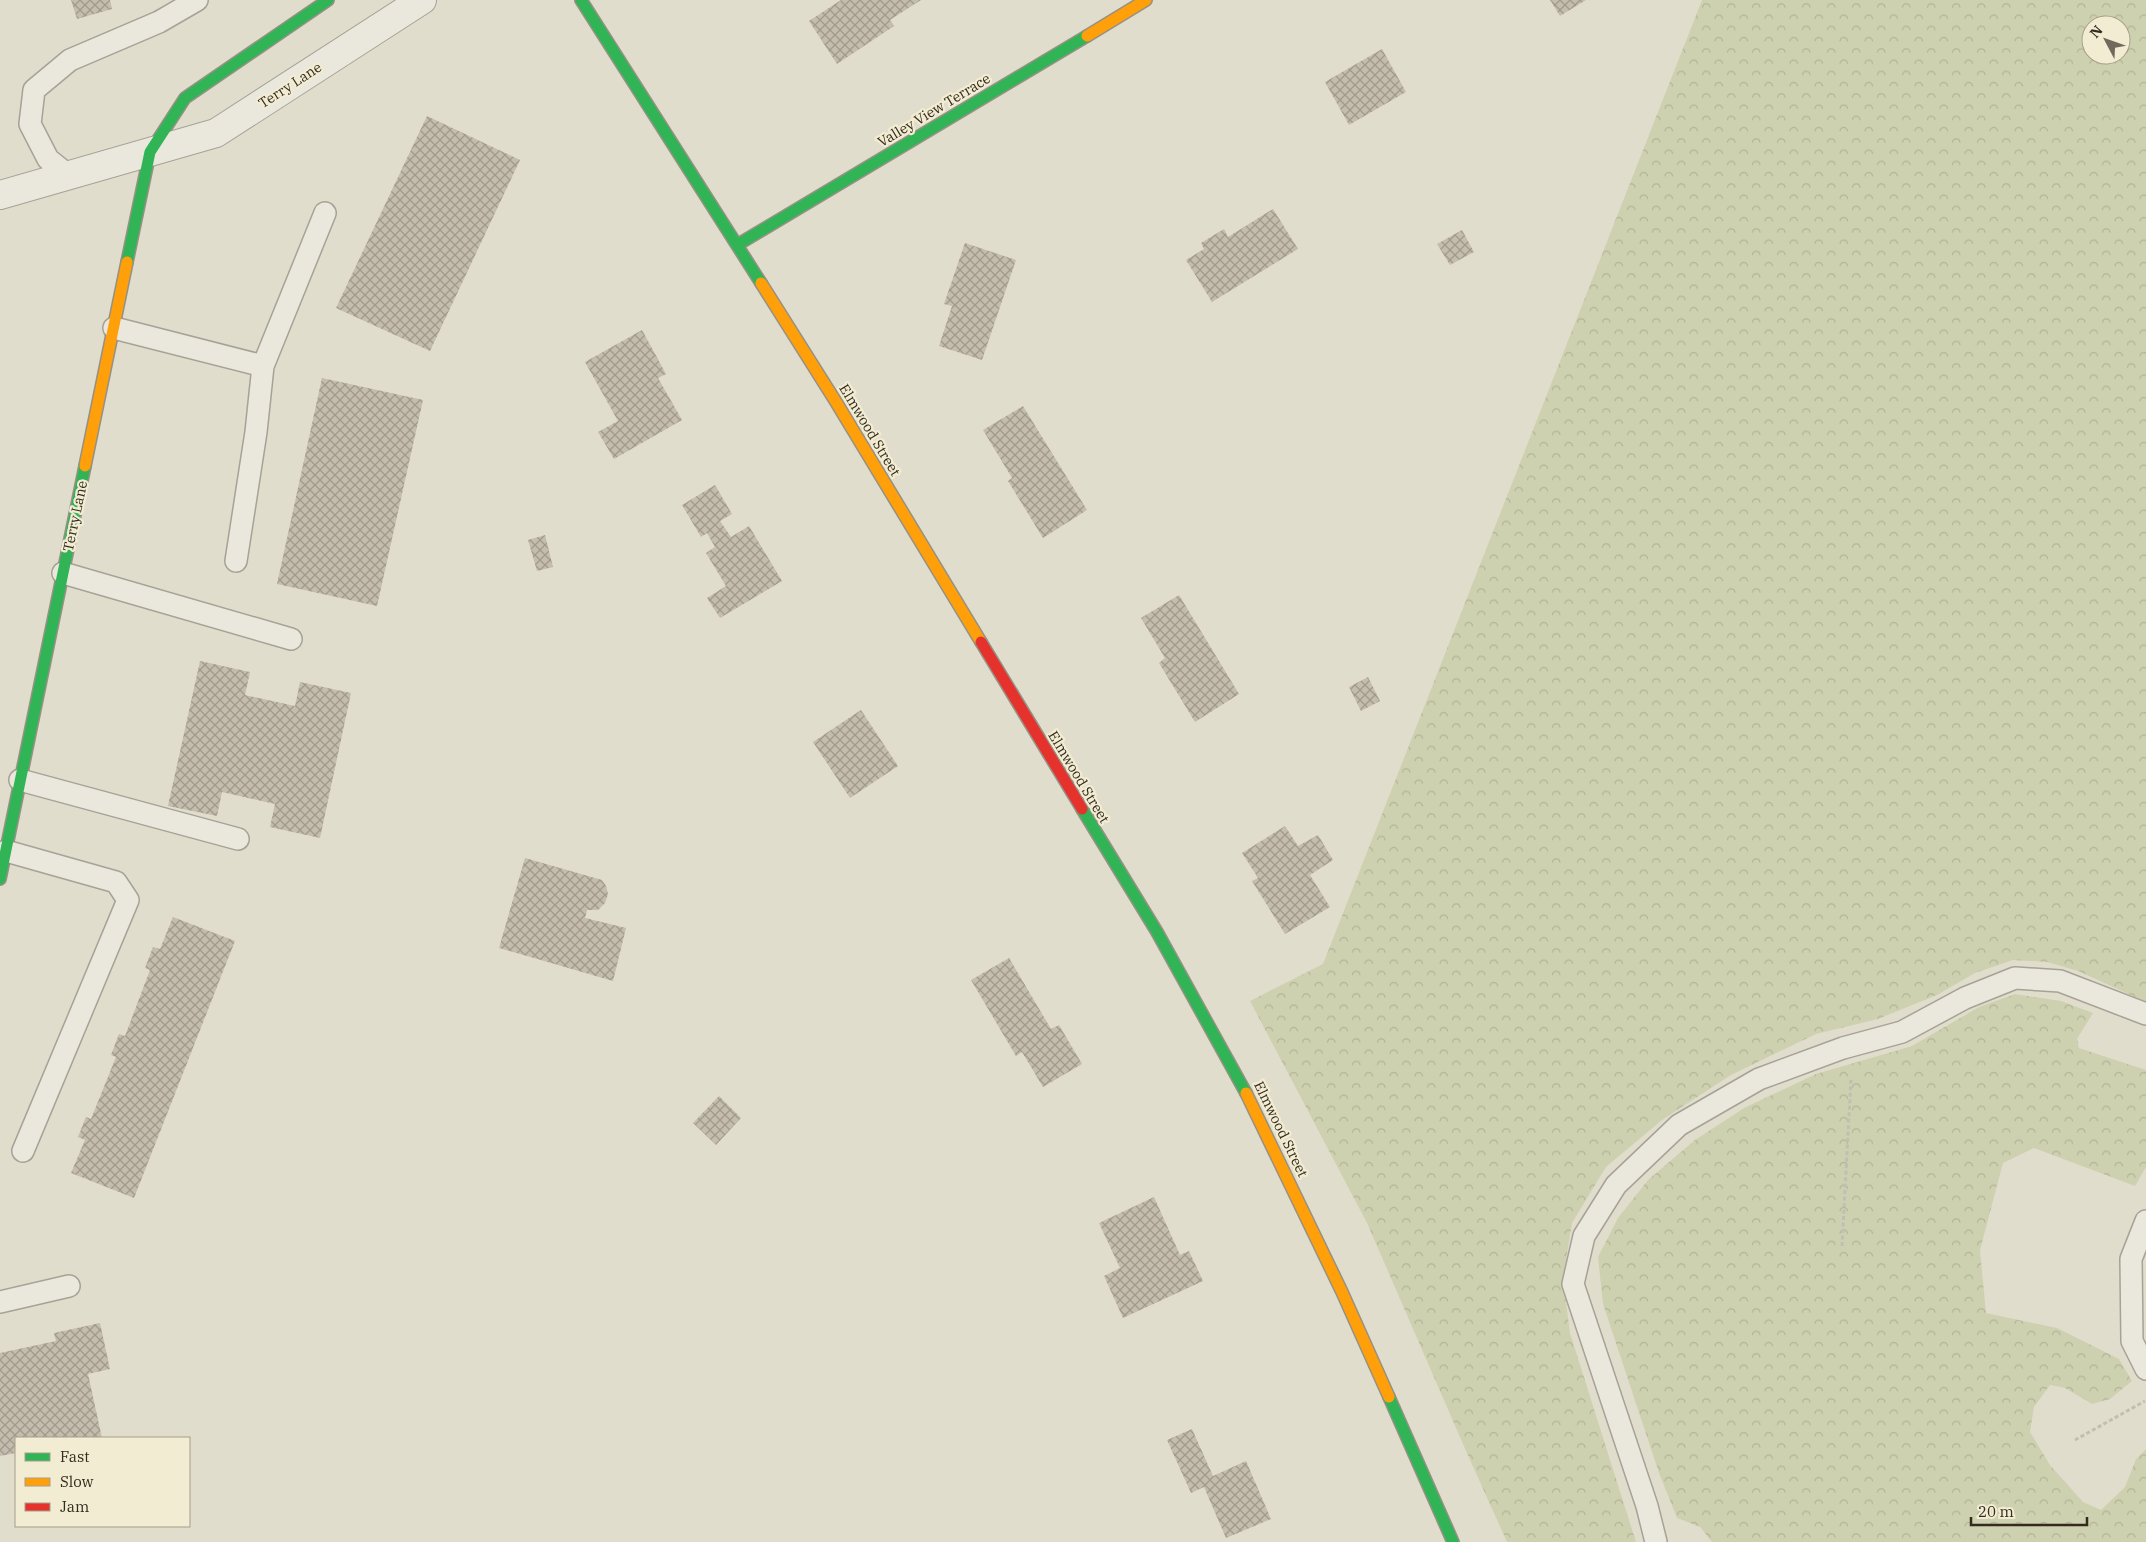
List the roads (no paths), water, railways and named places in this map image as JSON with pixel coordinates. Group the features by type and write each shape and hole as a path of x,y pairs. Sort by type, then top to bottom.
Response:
{"main road":[{"name":"Terry Lane","path":"0,879 150,152 185,98 328,0"},
{"name":"Elmwood Street","path":"581,0 836,402 1157,932 1256,1111 1342,1292 1453,1542"},
{"name":"Valley View Terrace","path":"737,245 1146,0"}],"street":[{"name":"Terry Lane","path":"0,195 216,133 422,0"}],"lane":[{"path":"68,176 48,159 30,124 34,90 70,60 159,22 197,0"},
{"path":"236,561 256,432 263,366 325,213"},
{"path":"114,328 263,366"},
{"path":"63,573 292,639"},
{"path":"20,780 238,839"},
{"path":"6,851 116,882 128,900 24,1151"},
{"path":"1656,1542 1647,1506 1573,1284 1584,1236 1616,1185 1679,1125 1759,1079 1853,1045 1902,1032 1965,998 2015,978 2060,981 2146,1014"},
{"path":"2146,1221 2131,1259 2132,1341 2146,1369"},
{"path":"0,1302 70,1286"}]}
